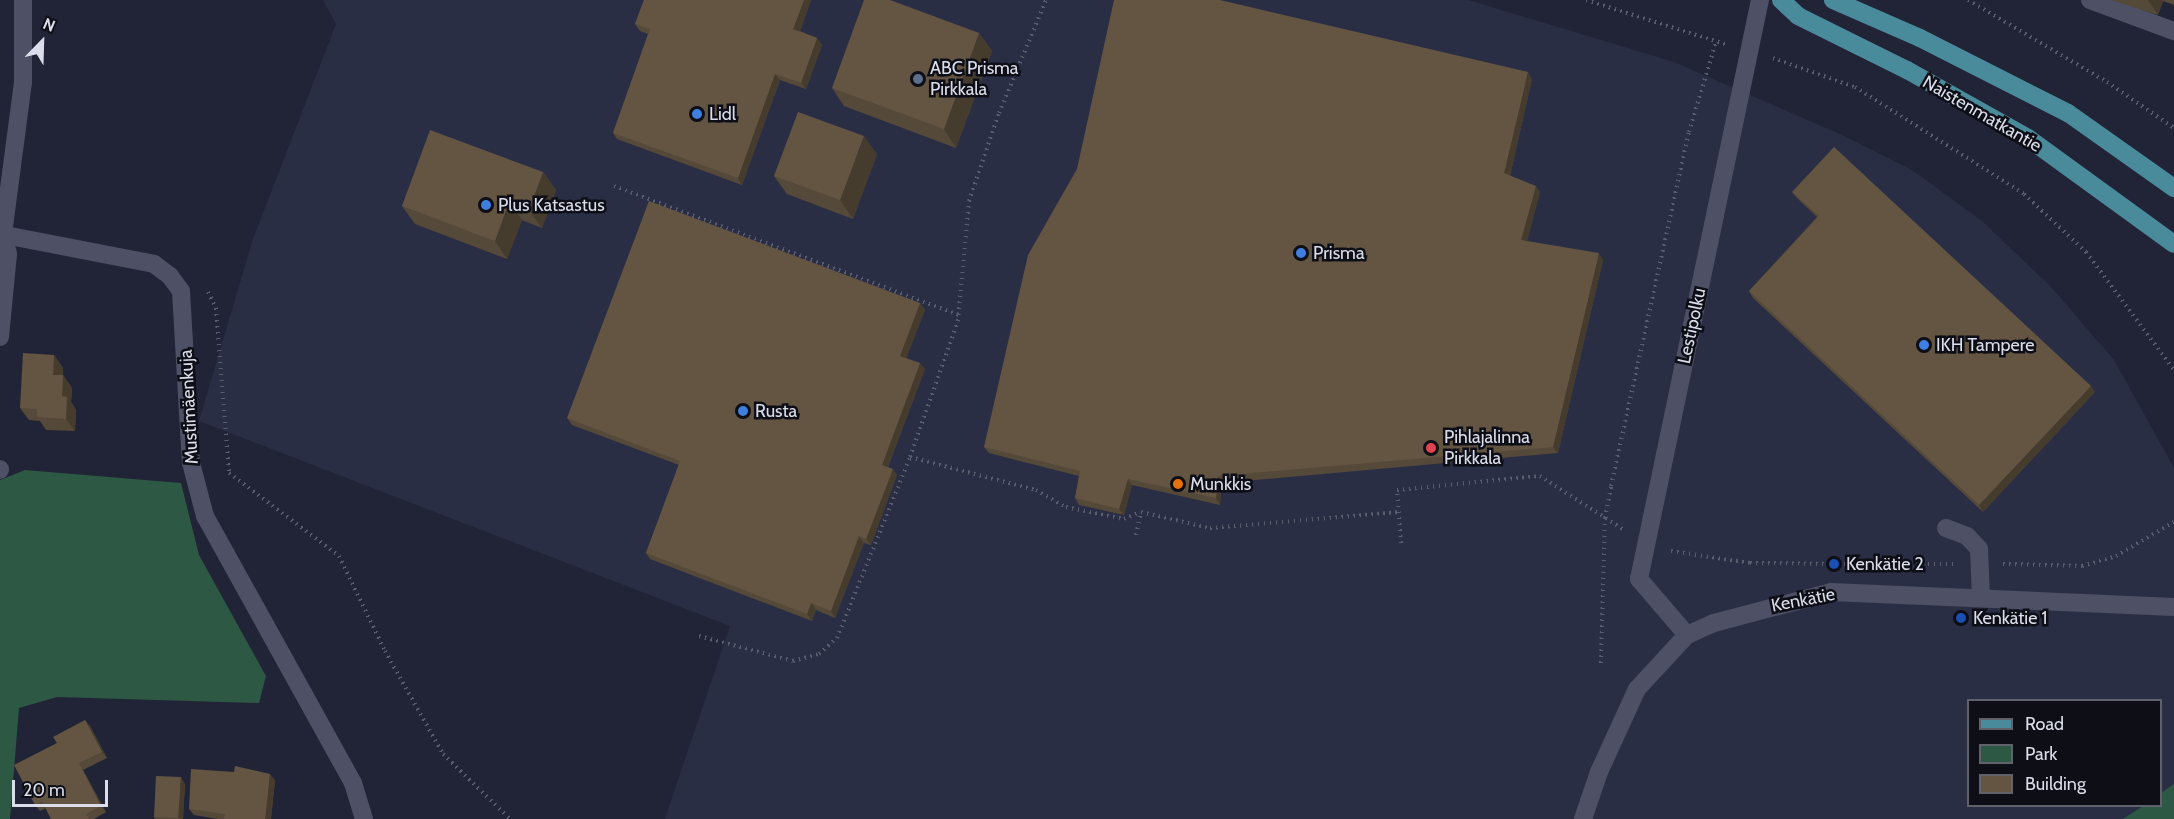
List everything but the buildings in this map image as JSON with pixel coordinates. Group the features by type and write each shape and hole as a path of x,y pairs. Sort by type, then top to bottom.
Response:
{"main road":[{"name":"Naistenmatkantie","path":"1781,0 1798,16 1907,70 2028,138 2174,244"},
{"name":"Naistenmatkantie","path":"1833,0 1920,38 2068,113 2174,188"}],"street":[{"path":"0,337 8,254 1,234 23,82 23,0"},
{"name":"Lestipolku","path":"1687,635 1639,579 1760,0"},
{"path":"2090,0 2174,31"},
{"name":"Mustimäenkuja","path":"1,234 154,264 170,276 181,291 190,463 205,516 353,783 364,819"},
{"path":"1946,528 1973,542 1979,549 1981,598"},
{"name":"Kenkätie","path":"1583,819 1599,772 1637,689 1687,635 1765,607 1831,592 2174,607"}],"path":[{"path":"699,636 793,661 812,657 826,649 845,622 910,457 959,315 969,201 999,114 1046,0"},
{"path":"1586,0 1855,87 2024,194 2086,252 2174,370"},
{"path":"1968,0 2126,94 2174,128"},
{"path":"1601,663 1605,518 1689,132 1716,42"},
{"path":"614,186 959,315"},
{"path":"204,286 216,308 229,473 339,555 385,651 443,754 510,819"},
{"path":"910,457 1036,490 1066,507 1124,519 1141,512 1210,528 1399,512"},
{"path":"1401,543 1397,490 1540,476 1646,545 1750,563 2082,566 2116,556 2174,522"},
{"path":"1136,535 1141,512"}],"shaded area":[{"path":"323,0 1468,0 1674,62 1842,135 1912,170 1982,221 2051,287 2114,360 2174,468 2174,819 665,819 730,626 199,421 253,239 336,24"}],"green space":[{"path":"25,470 181,483 199,555 266,676 259,703 57,697 19,708 10,819 0,819 0,480"},
{"path":"2174,784 2174,819 2123,819 2141,807 2162,807 2162,792"}],"place":[{"name":"ABC Prisma Pirkkala","path":"918,79"},
{"name":"Lidl","path":"697,114"},
{"name":"Plus Katsastus","path":"486,205"},
{"name":"Prisma","path":"1301,253"},
{"name":"IKH Tampere","path":"1924,345"},
{"name":"Rusta","path":"743,411"},
{"name":"Pihlajalinna Pirkkala","path":"1431,448"},
{"name":"Munkkis","path":"1178,484"},
{"name":"Kenkätie 2","path":"1834,564"},
{"name":"Kenkätie 1","path":"1961,618"}]}
